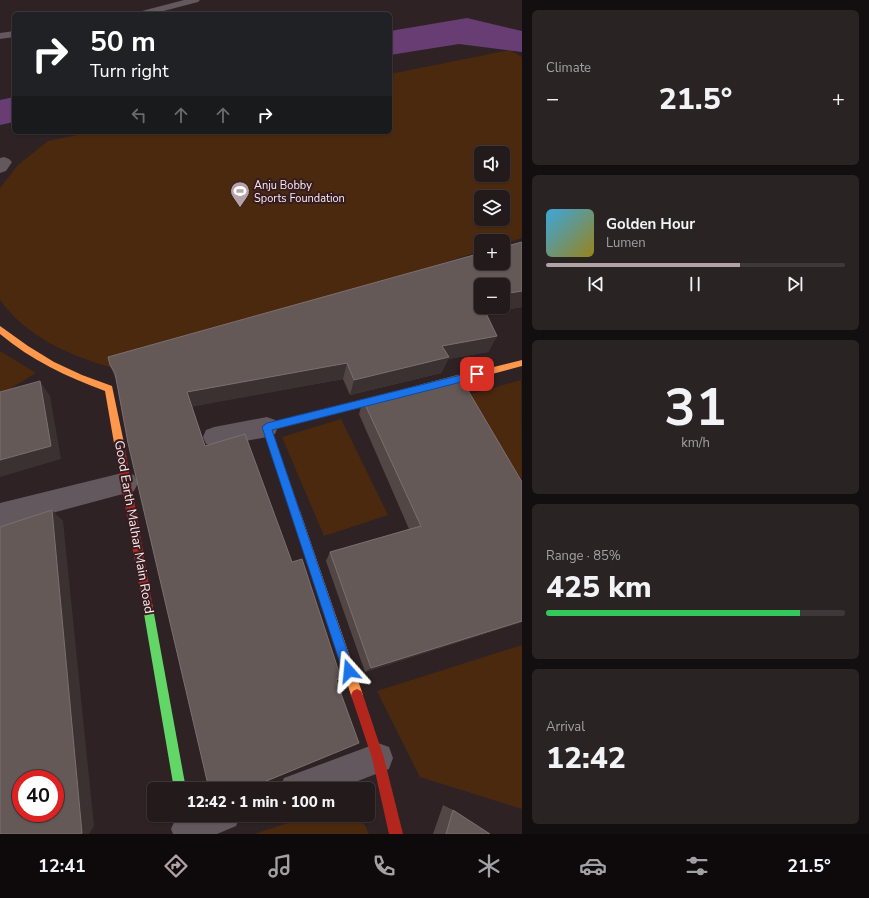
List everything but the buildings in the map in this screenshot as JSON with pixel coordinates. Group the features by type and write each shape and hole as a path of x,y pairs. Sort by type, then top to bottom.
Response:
{"street":[{"name":"Good Earth Malhar Main Road","path":"0,329 32,356 54,369 80,380 109,389 179,782"},
{"path":"422,388 522,363"},
{"path":"214,437 267,427 398,394"},
{"path":"267,427 378,758 396,834"},
{"path":"0,515 126,483"},
{"path":"314,782 378,758"},
{"path":"186,826 200,822"}],"lane":[{"path":"149,12 195,0"},
{"path":"0,36 12,34"}],"shaded area":[{"path":"467,18 522,31 522,52 459,44 392,55 392,31"},
{"name":"Anju Bobby Sports Foundation","path":"510,50 522,57 522,238 510,242 510,234 474,234 474,253 110,367 79,357 49,343 23,324 0,300 0,188 18,165 48,141 82,134 392,134 392,74"},
{"path":"12,97 12,122 0,125 0,100"},
{"path":"0,351 36,373 0,395"},
{"path":"521,380 522,479 520,480 468,395"},
{"path":"341,419 388,515 324,536 282,437"},
{"path":"522,645 522,809 420,777 377,691"},
{"path":"291,822 363,822 369,834 254,834"}],"traffic: fast":[{"path":"148,608 179,782"}],"traffic: slow":[{"path":"0,329 25,349 51,365 79,378 109,389 119,443"},
{"path":"432,386 522,363"},
{"path":"296,514 357,695"}],"traffic: jam":[{"path":"296,514 267,427 391,396"},
{"path":"119,443 148,608"},
{"path":"357,695 378,758 396,834"}],"place":[{"name":"Anju Bobby Sports Foundation","path":"240,208"}],"route":[{"path":"349,671 267,427 477,374"}]}
